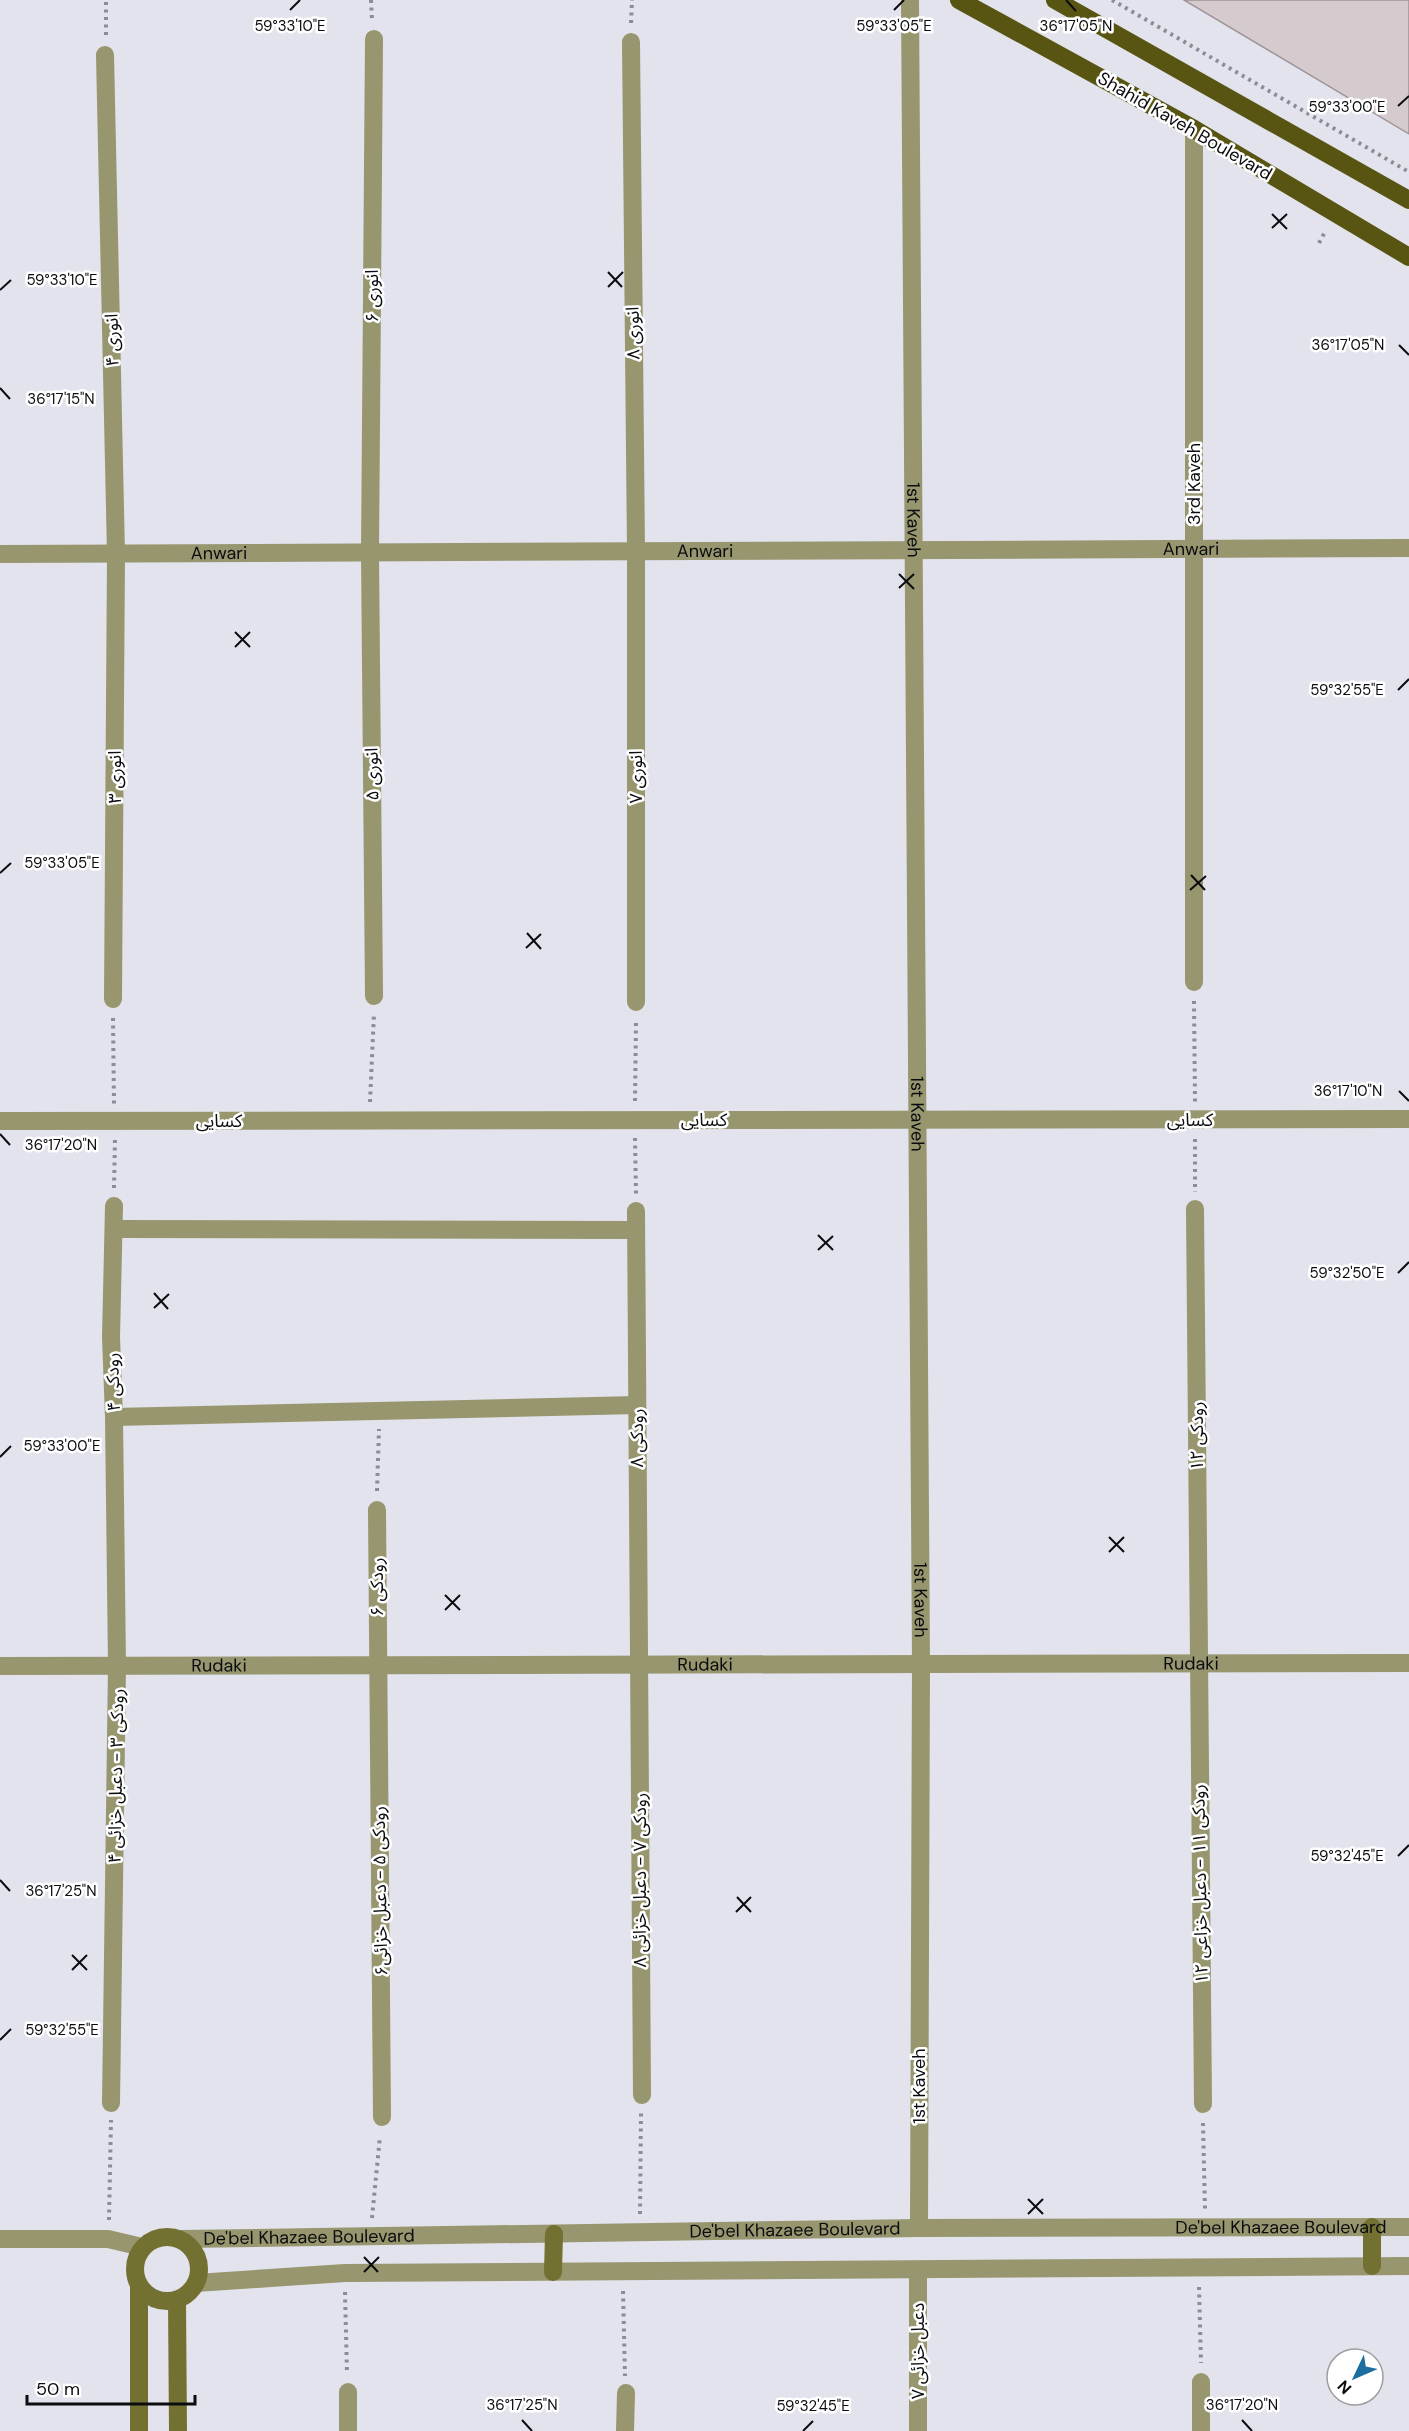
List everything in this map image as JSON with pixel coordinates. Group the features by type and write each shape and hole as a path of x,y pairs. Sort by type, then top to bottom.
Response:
{"main road":[{"name":"Shahid Kaveh Boulevard","path":"959,0 1194,129 1409,257"},
{"path":"1055,0 1409,200"}],"street":[{"name":"1st Kaveh","path":"910,0 921,1664 919,2228"},
{"name":"انوری ۶","path":"370,553 374,39"},
{"name":"انوری ۸","path":"631,42 636,551"},
{"name":"انوری ۴","path":"105,55 116,554"},
{"name":"3rd Kaveh","path":"1194,129 1194,982"},
{"name":"Anwari","path":"0,554 1409,548"},
{"name":"انوری ۷","path":"636,551 636,1002"},
{"name":"انوری ۵","path":"370,553 374,996"},
{"name":"انوری ۳","path":"113,999 116,554"},
{"name":"کسایی","path":"0,1121 1409,1119"},
{"name":"رودکی ۴","path":"114,1206 111,1337 117,1666"},
{"name":"رودکی ۱۲","path":"1195,1209 1198,1663"},
{"name":"رودکی ۸","path":"636,1211 639,1665"},
{"path":"114,1230 636,1230"},
{"path":"114,1417 637,1405"},
{"name":"رودکی ۶","path":"377,1510 378,1665"},
{"name":"رودکی ۱۱ - دعبل خزاعی ۱۲","path":"1198,1663 1203,2104"},
{"name":"Rudaki","path":"0,1666 1409,1663"},
{"name":"رودکی ۵ - دعبل خزائی۶","path":"378,1665 382,2117"},
{"name":"رودکی ۷ - دعبل خزائی ۸","path":"639,1665 642,2095"},
{"name":"رودکی ۳ - دعبل خزائی ۴","path":"111,2103 117,1666"},
{"path":"1372,2227 1372,2266"},
{"name":"De'bel Khazaee Boulevard","path":"181,2239 919,2228 1409,2227"},
{"path":"553,2272 554,2234"},
{"path":"164,2236 181,2239 188,2244 197,2258 199,2275 196,2283 185,2296 177,2300 160,2301 145,2293 140,2287 134,2271 137,2254 148,2242 164,2236"},
{"path":"0,2239 108,2239 142,2247"},
{"name":"De'bel Khazaee Boulevard","path":"196,2283 345,2273 1409,2266"},
{"name":"دعبل خزائی ۷","path":"918,2271 918,2431"},
{"path":"140,2287 140,2431"},
{"path":"177,2300 178,2431"},
{"path":"1201,2382 1201,2431"},
{"path":"348,2392 348,2431"},
{"path":"625,2431 626,2393"}],"path":[{"path":"105,55 106,0"},
{"path":"1112,0 1409,172"},
{"path":"1194,982 1195,1209"},
{"path":"370,1121 374,996"},
{"path":"377,1510 379,1411"},
{"path":"640,2232 642,2095"},
{"path":"108,2239 111,2103"},
{"path":"1203,2104 1206,2227"},
{"path":"370,2236 382,2117"},
{"path":"1198,2268 1201,2382"},
{"path":"622,2272 626,2393"},
{"path":"345,2273 348,2392"}],"building":[{"path":"1184,0 1409,0 1409,134"}]}
